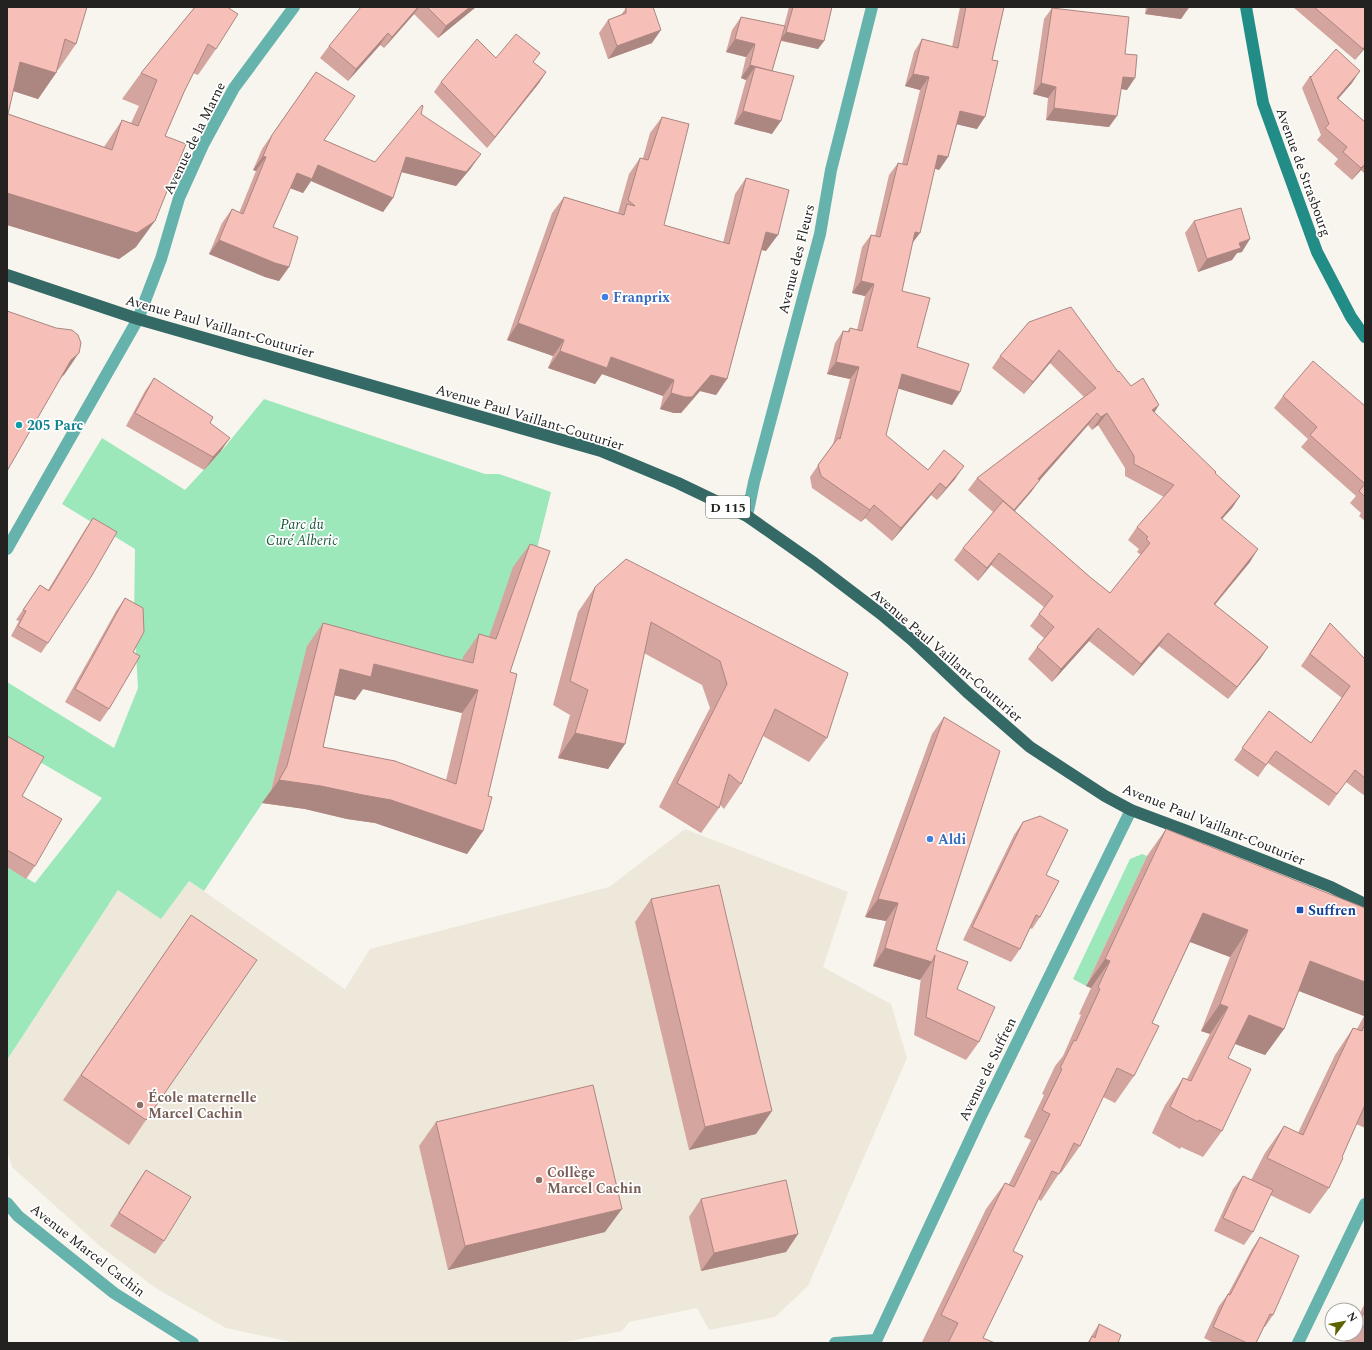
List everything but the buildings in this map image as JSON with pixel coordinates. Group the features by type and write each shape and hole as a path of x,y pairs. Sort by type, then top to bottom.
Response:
{"main road":[{"name":"Avenue Paul Vaillant-Couturier","path":"7,275 138,318 601,451 678,483 747,516 814,563 881,614 912,640 967,692 1030,747 1104,796 1131,810 1309,878 1365,904"}],"street":[{"name":"Avenue de la Marne","path":"7,549 138,318 161,259 179,198 203,145 234,88 294,7"},
{"name":"Avenue des Fleurs","path":"747,516 754,482 820,234 831,170 872,7"},
{"name":"Avenue de Strasbourg","path":"1246,7 1263,103 1317,252 1351,317 1365,337"},
{"name":"Avenue de Suffren","path":"876,1342 981,1116 1131,810"},
{"name":"Avenue Marcel Cachin","path":"7,1204 18,1216 114,1293 194,1343"},
{"path":"1298,1343 1365,1204"},
{"path":"835,1343 876,1342"}],"shaded area":[{"name":"Collège Marcel Cachin","path":"685,829 848,892 823,967 891,1004 907,1058 808,1286 775,1317 709,1330 697,1308 629,1322 622,1331 559,1343 296,1343 226,1328 157,1289 101,1247 12,1167 7,1150 7,1060 118,890 189,881 345,989 370,949 609,887"}],"green space":[{"name":"Parc du Curé Alberic","path":"264,399 485,474 499,474 551,492 522,609 494,695 427,680 296,693 271,790 204,891 189,881 161,919 118,890 7,1060 7,867 35,883 102,798 7,743 7,682 114,748 138,688 134,621 135,549 62,504 102,438 185,490 224,448"},
{"path":"1142,854 1147,856 1086,986 1073,979 1130,859"}],"place":[{"name":"Franprix","path":"605,297"},
{"name":"205 Parc","path":"19,425"},
{"name":"Aldi","path":"930,839"},
{"name":"Suffren","path":"1300,910"},
{"name":"École maternelle Marcel Cachin","path":"140,1105"},
{"name":"Collège Marcel Cachin","path":"539,1180"}]}
